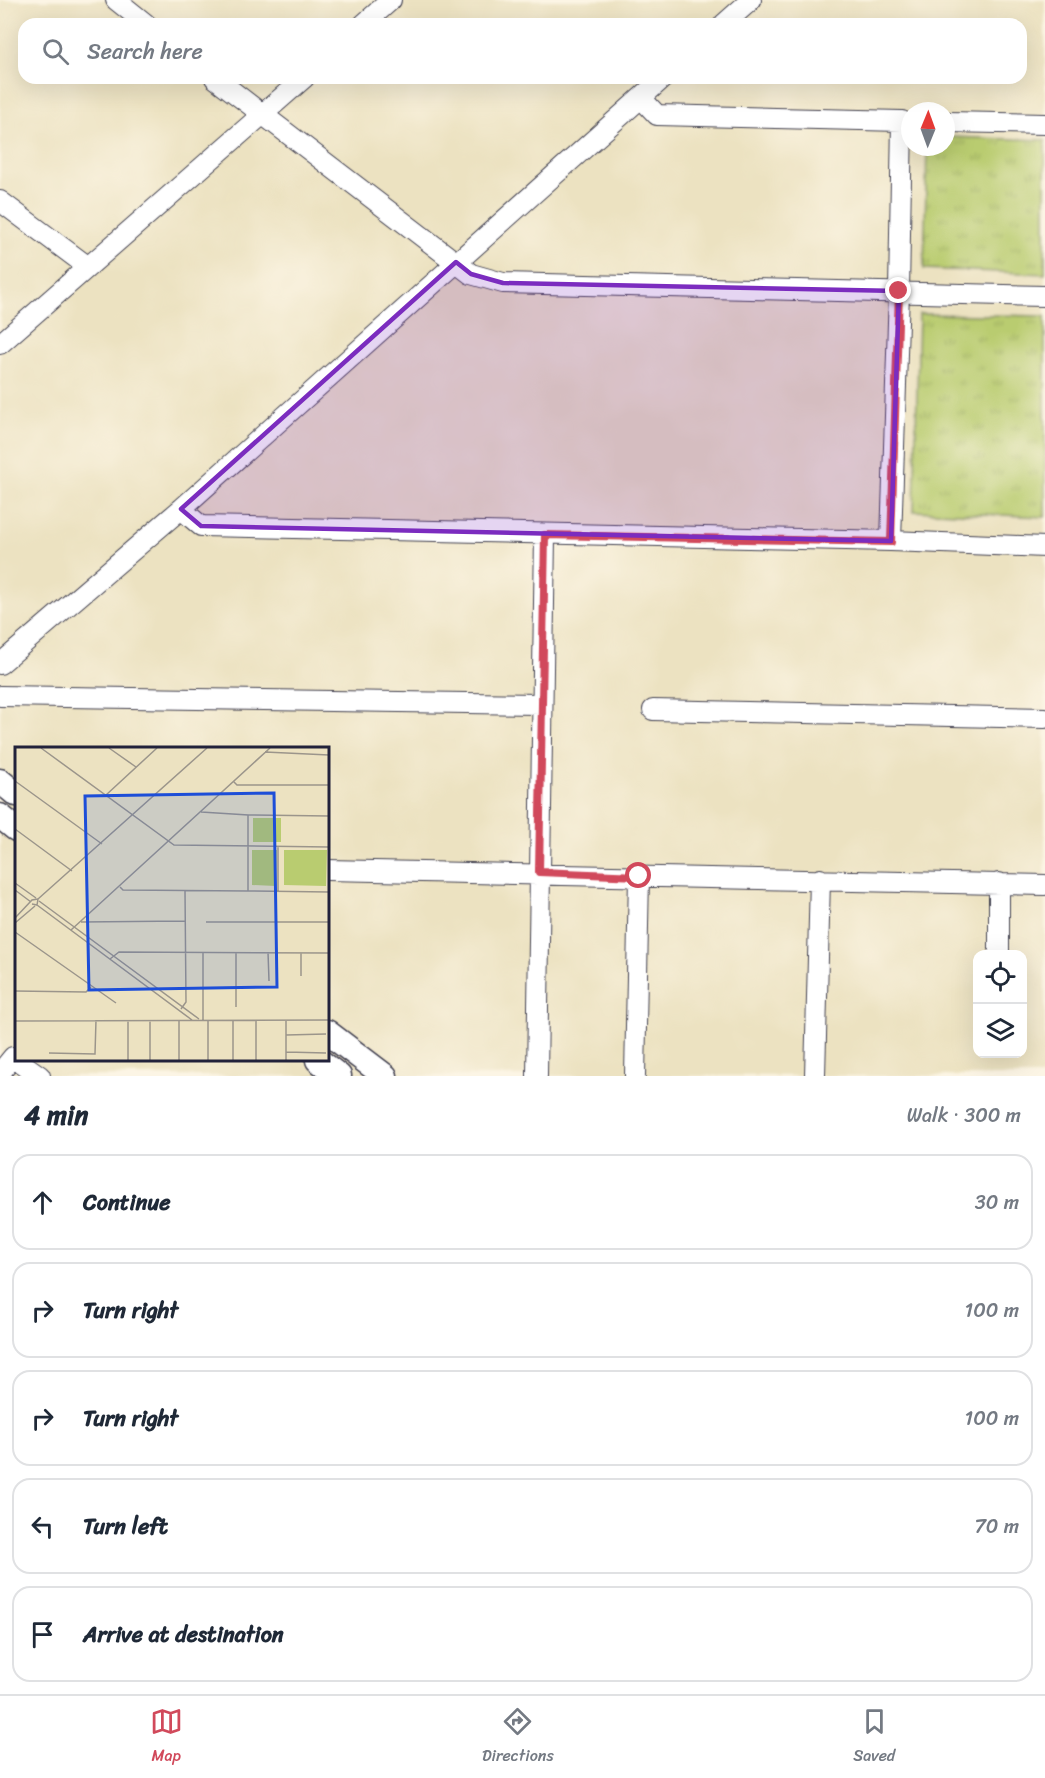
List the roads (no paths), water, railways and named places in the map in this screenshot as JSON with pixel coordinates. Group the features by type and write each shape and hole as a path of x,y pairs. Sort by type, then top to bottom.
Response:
{"street":[{"path":"116,0 139,18"},
{"path":"371,18 391,0"},
{"path":"731,18 751,0"},
{"path":"223,84 471,274 502,283 1045,296"},
{"path":"0,344 297,84"},
{"path":"0,664 181,509 656,84"},
{"path":"641,98 657,115 901,121"},
{"path":"955,122 1045,124"},
{"path":"891,542 905,156"},
{"path":"0,201 87,266"},
{"path":"181,509 201,526 1045,547"},
{"path":"537,1076 545,535"},
{"path":"0,696 541,704"},
{"path":"653,710 1045,718"},
{"path":"0,781 15,793"},
{"path":"0,816 15,828"},
{"path":"328,870 539,872 1045,885"},
{"path":"635,1076 639,876"},
{"path":"815,1076 820,879"},
{"path":"999,883 999,950"},
{"path":"328,1033 385,1076"},
{"path":"0,1073 12,1056"},
{"path":"19,1061 40,1076"},
{"path":"320,1061 339,1076"}]}
